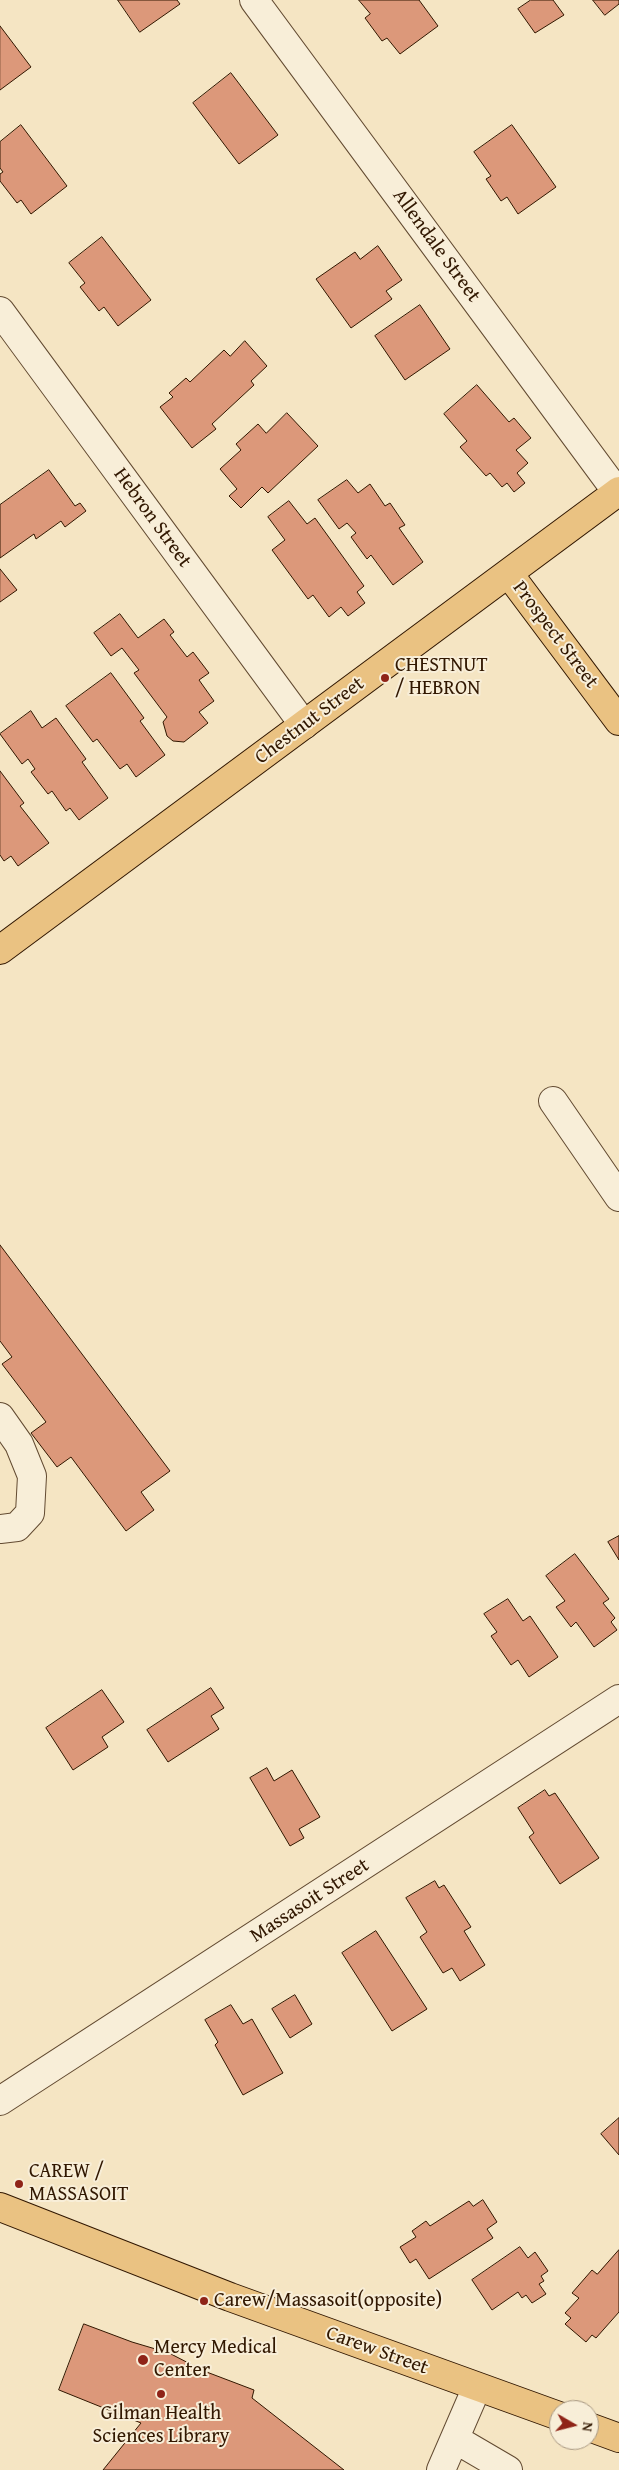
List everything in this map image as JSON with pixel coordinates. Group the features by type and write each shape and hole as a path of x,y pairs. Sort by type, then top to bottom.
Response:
{"main road":[{"name":"Chestnut Street","path":"0,950 618,491"},
{"name":"Prospect Street","path":"508,574 619,721"},
{"name":"Carew Street","path":"0,2207 230,2297 549,2412"},
{"path":"599,2431 619,2438"}],"street":[{"name":"Allendale Street","path":"254,0 618,491"},
{"name":"Hebron Street","path":"0,311 304,725"},
{"path":"553,1101 619,1197"},
{"path":"0,1417 19,1444 32,1476 30,1513 17,1527 0,1529"},
{"name":"Massasoit Street","path":"0,2101 619,1699"},
{"path":"442,2470 477,2386"},
{"path":"454,2439 508,2470"}],"building":[{"path":"118,0 177,0 180,4 140,32"},
{"path":"359,0 419,0 438,26 400,54 387,38 382,41 365,18 370,14"},
{"path":"531,0 553,0 564,15 535,33 518,9"},
{"path":"593,0 619,0 619,4 605,15"},
{"path":"0,26 31,67 0,90"},
{"path":"231,73 278,135 239,164 193,103"},
{"path":"21,125 67,186 31,214 21,200 17,203 0,181 0,174 3,172 0,168 0,142"},
{"path":"512,125 556,187 518,214 507,197 501,201 486,179 491,176 474,152"},
{"path":"102,237 151,300 118,326 104,307 99,311 80,287 85,283 69,263"},
{"path":"378,246 402,280 386,291 392,299 351,328 316,279 355,252 360,259"},
{"path":"420,305 450,349 405,380 375,336"},
{"path":"245,341 267,366 251,381 254,385 212,424 216,429 192,448 160,407 173,397 169,393 186,378 190,382 224,350 230,356"},
{"path":"477,385 509,422 514,418 531,438 516,450 528,463 517,473 525,483 514,492 507,483 502,487 490,473 486,476 460,447 467,441 444,414"},
{"path":"287,413 318,446 268,493 262,487 241,508 229,496 237,489 220,469 241,450 236,444 258,424 266,433"},
{"path":"49,470 75,506 80,503 86,511 65,527 61,521 36,539 34,534 0,558 0,505"},
{"path":"347,480 358,493 370,484 385,506 390,503 405,525 399,528 423,562 393,585 371,555 367,559 351,537 356,533 347,523 339,529 318,500"},
{"path":"289,501 307,524 315,518 364,586 357,592 365,603 348,616 341,607 329,617 313,595 308,599 272,550 285,540 268,517"},
{"path":"0,569 17,590 0,602"},
{"path":"120,614 138,638 164,619 174,632 170,635 187,657 193,652 209,673 199,680 214,701 199,712 208,723 184,742 173,741 167,736 163,722 167,717 134,673 139,670 122,648 111,656 94,633"},
{"path":"111,673 144,718 140,721 165,755 136,777 127,764 120,769 97,739 93,742 66,706"},
{"path":"31,711 42,728 56,718 86,759 82,762 108,798 79,820 70,808 66,811 52,791 48,794 31,772 35,769 28,759 22,764 0,734"},
{"path":"0,771 24,803 20,806 49,843 18,866 11,856 4,861 0,855"},
{"path":"0,1245 170,1471 141,1492 154,1510 126,1531 71,1457 57,1467 31,1433 46,1422 2,1364 12,1357 0,1341"},
{"path":"619,1536 619,1560 608,1542"},
{"path":"575,1554 609,1599 603,1603 615,1618 611,1622 617,1630 594,1647 576,1622 571,1627 556,1607 565,1601 546,1576"},
{"path":"508,1599 523,1621 530,1616 558,1657 529,1677 518,1660 511,1665 491,1636 497,1632 484,1614"},
{"path":"211,1688 224,1708 211,1716 219,1729 168,1762 147,1730"},
{"path":"102,1690 124,1722 102,1737 108,1747 73,1770 46,1728"},
{"path":"267,1768 274,1781 292,1770 320,1817 299,1829 304,1838 290,1846 250,1778"},
{"path":"545,1790 549,1796 555,1793 599,1858 560,1884 529,1837 534,1833 518,1808"},
{"path":"435,1881 439,1888 444,1885 471,1927 464,1931 485,1965 460,1981 452,1968 443,1973 420,1937 427,1932 406,1898"},
{"path":"376,1931 427,2009 392,2031 342,1953"},
{"path":"295,1995 312,2024 290,2038 272,2009"},
{"path":"231,2005 243,2024 252,2019 283,2073 243,2095 215,2045 218,2042 205,2020"},
{"path":"619,2118 619,2155 601,2134"},
{"path":"483,2200 497,2222 487,2229 493,2238 429,2279 416,2259 410,2263 400,2247 416,2237 412,2231 426,2221 430,2226 469,2201 473,2206"},
{"path":"520,2247 528,2258 535,2252 548,2271 541,2276 544,2281 539,2284 546,2294 532,2303 526,2295 522,2298 518,2292 492,2310 472,2280"},
{"path":"619,2250 619,2312 596,2338 592,2335 586,2342 565,2324 571,2318 565,2313 579,2298 572,2293 592,2270 597,2274"},
{"name":"Gilman Health Sciences Library","path":"84,2324 132,2342 169,2353 204,2371 254,2390 252,2398 344,2470 103,2470 141,2423 59,2390"}],"place":[{"name":"CHESTNUT / HEBRON","path":"385,678"},
{"name":"CAREW / MASSASOIT","path":"19,2184"},
{"name":"Carew/Massasoit(opposite)","path":"204,2301"},
{"name":"Mercy Medical Center","path":"143,2360"},
{"name":"Gilman Health Sciences Library","path":"161,2394"}]}
